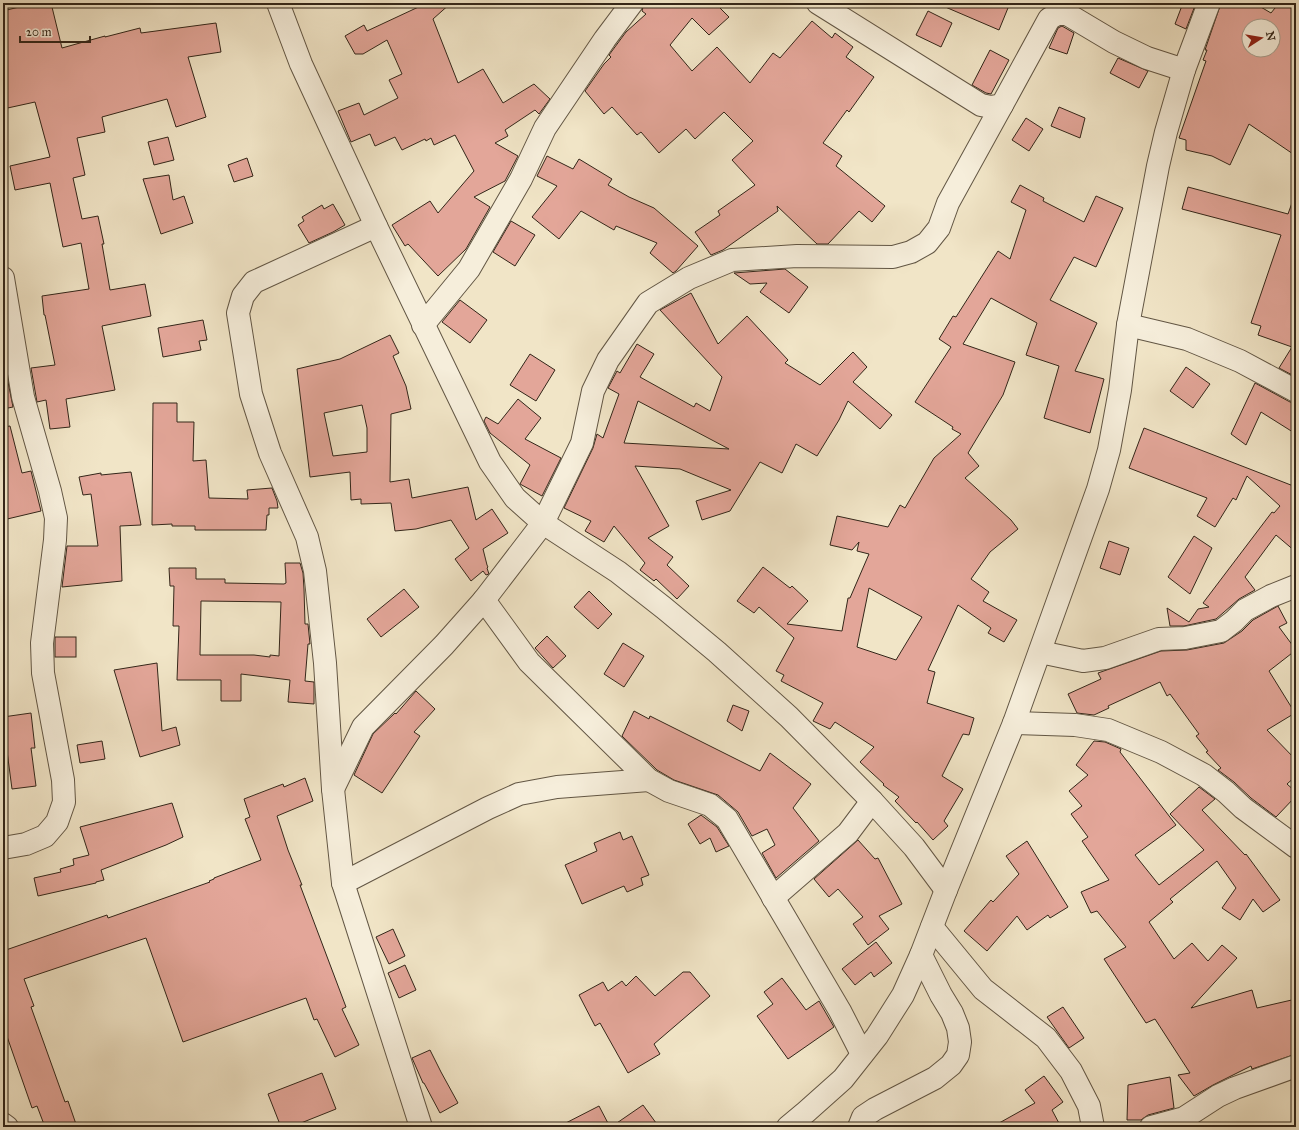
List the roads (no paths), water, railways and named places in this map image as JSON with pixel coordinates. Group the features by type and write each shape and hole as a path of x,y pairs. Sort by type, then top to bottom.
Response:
{"street":[{"path":"278,3 301,64 423,325 490,462 515,498 543,523 618,572 664,608 711,647 789,717 872,801 914,847 946,890"},
{"path":"423,325 469,269 521,179 545,128 605,39 632,3"},
{"path":"818,3 981,105 992,107 1002,105"},
{"path":"788,1127 810,1120 877,1036 903,995 921,955 1014,723 1098,489 1109,450 1120,390 1128,325 1158,166 1184,70 1209,3"},
{"path":"333,789 362,727 444,645 484,600 543,523 582,443 594,391 608,360 648,303 689,278 732,260 797,256 893,257 911,252 927,243 939,228 948,203 1049,19 1057,14 1067,14 1114,42 1147,58 1184,70"},
{"path":"376,226 254,282 243,296 238,314 251,394 270,453 307,538 315,571 325,663 333,789 343,883 421,1127"},
{"path":"3,278 22,397 50,491 56,518 55,540 42,643 42,672 63,780 64,802 57,822 45,836 26,844 3,848"},
{"path":"1128,325 1187,339 1240,361 1296,391"},
{"path":"1040,652 1083,661 1105,658 1159,639 1185,638 1221,631 1234,622 1245,610 1270,596 1296,586"},
{"path":"484,600 530,662 649,780 670,791 710,805 727,819 840,1011 862,1054"},
{"path":"1014,723 1076,725 1108,730 1161,752 1204,775 1226,792 1243,808 1296,847"},
{"path":"343,883 488,808 519,794 556,787 649,780"},
{"path":"773,898 848,833 872,801"},
{"path":"932,927 983,989 1046,1038 1071,1070 1089,1106 1093,1127"},
{"path":"859,1127 864,1117 875,1109 935,1078 951,1065 958,1055 960,1042 958,1028 952,1013 941,995 921,955"},
{"path":"1157,1126 1184,1118 1218,1096 1235,1088 1296,1066"},
{"path":"3,1124 8,1127"}]}
